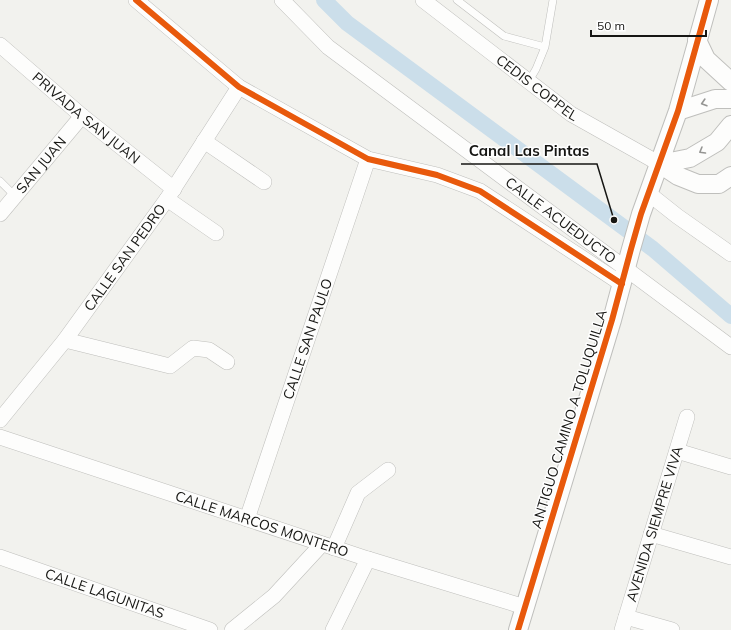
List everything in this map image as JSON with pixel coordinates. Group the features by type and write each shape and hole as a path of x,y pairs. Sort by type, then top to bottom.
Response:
{"street":[{"path":"136,0 239,87 368,159 437,175 480,191 624,276"},
{"name":"CALLE ACUEDUCTO","path":"282,0 328,47 624,276 731,347"},
{"name":"CEDIS COPPEL","path":"422,0 571,114 660,164"},
{"name":"ANTIGUO CAMINO A TOLUQUILLA","path":"518,630 624,276 630,249 648,193 660,164 678,111 709,0"},
{"path":"697,40 706,59 731,82"},
{"name":"PRIVADA SAN JUAN","path":"0,45 216,232"},
{"name":"CALLE SAN PEDRO","path":"0,420 65,340 171,194 239,87"},
{"path":"678,111 715,99 731,99"},
{"name":"SAN JUAN","path":"0,214 82,116"},
{"path":"660,164 690,158 717,142 731,125"},
{"path":"204,142 264,182"},
{"name":"CALLE SAN PAULO","path":"247,519 368,159"},
{"path":"660,164 678,176 698,184 719,184 731,176"},
{"path":"648,193 677,216 731,254"},
{"path":"65,340 170,366 193,348 209,350 227,362"},
{"name":"AVENIDA SIEMPRE VIVA","path":"624,623 687,417"},
{"name":"CALLE MARCOS MONTERO","path":"0,437 368,559 525,607"},
{"path":"677,452 731,467"},
{"path":"232,630 274,596 328,546 358,493 388,470"},
{"path":"651,534 731,557"},
{"name":"CALLE LAGUNITAS","path":"0,557 210,630"},
{"path":"333,630 368,559"},
{"path":"624,623 672,630"}],"lane":[{"path":"457,0 504,36 545,47"},
{"path":"529,82 545,47 553,0"},
{"path":"0,181 15,196"}],"waterway":[{"path":"324,0 347,23 653,249 731,316"}],"cycle path":[{"path":"136,0 239,87 368,159 437,175 480,191 622,284"},
{"path":"518,630 612,320 641,214 678,111 709,0"}],"place":[{"name":"Canal Las Pintas","path":"614,220"}]}
